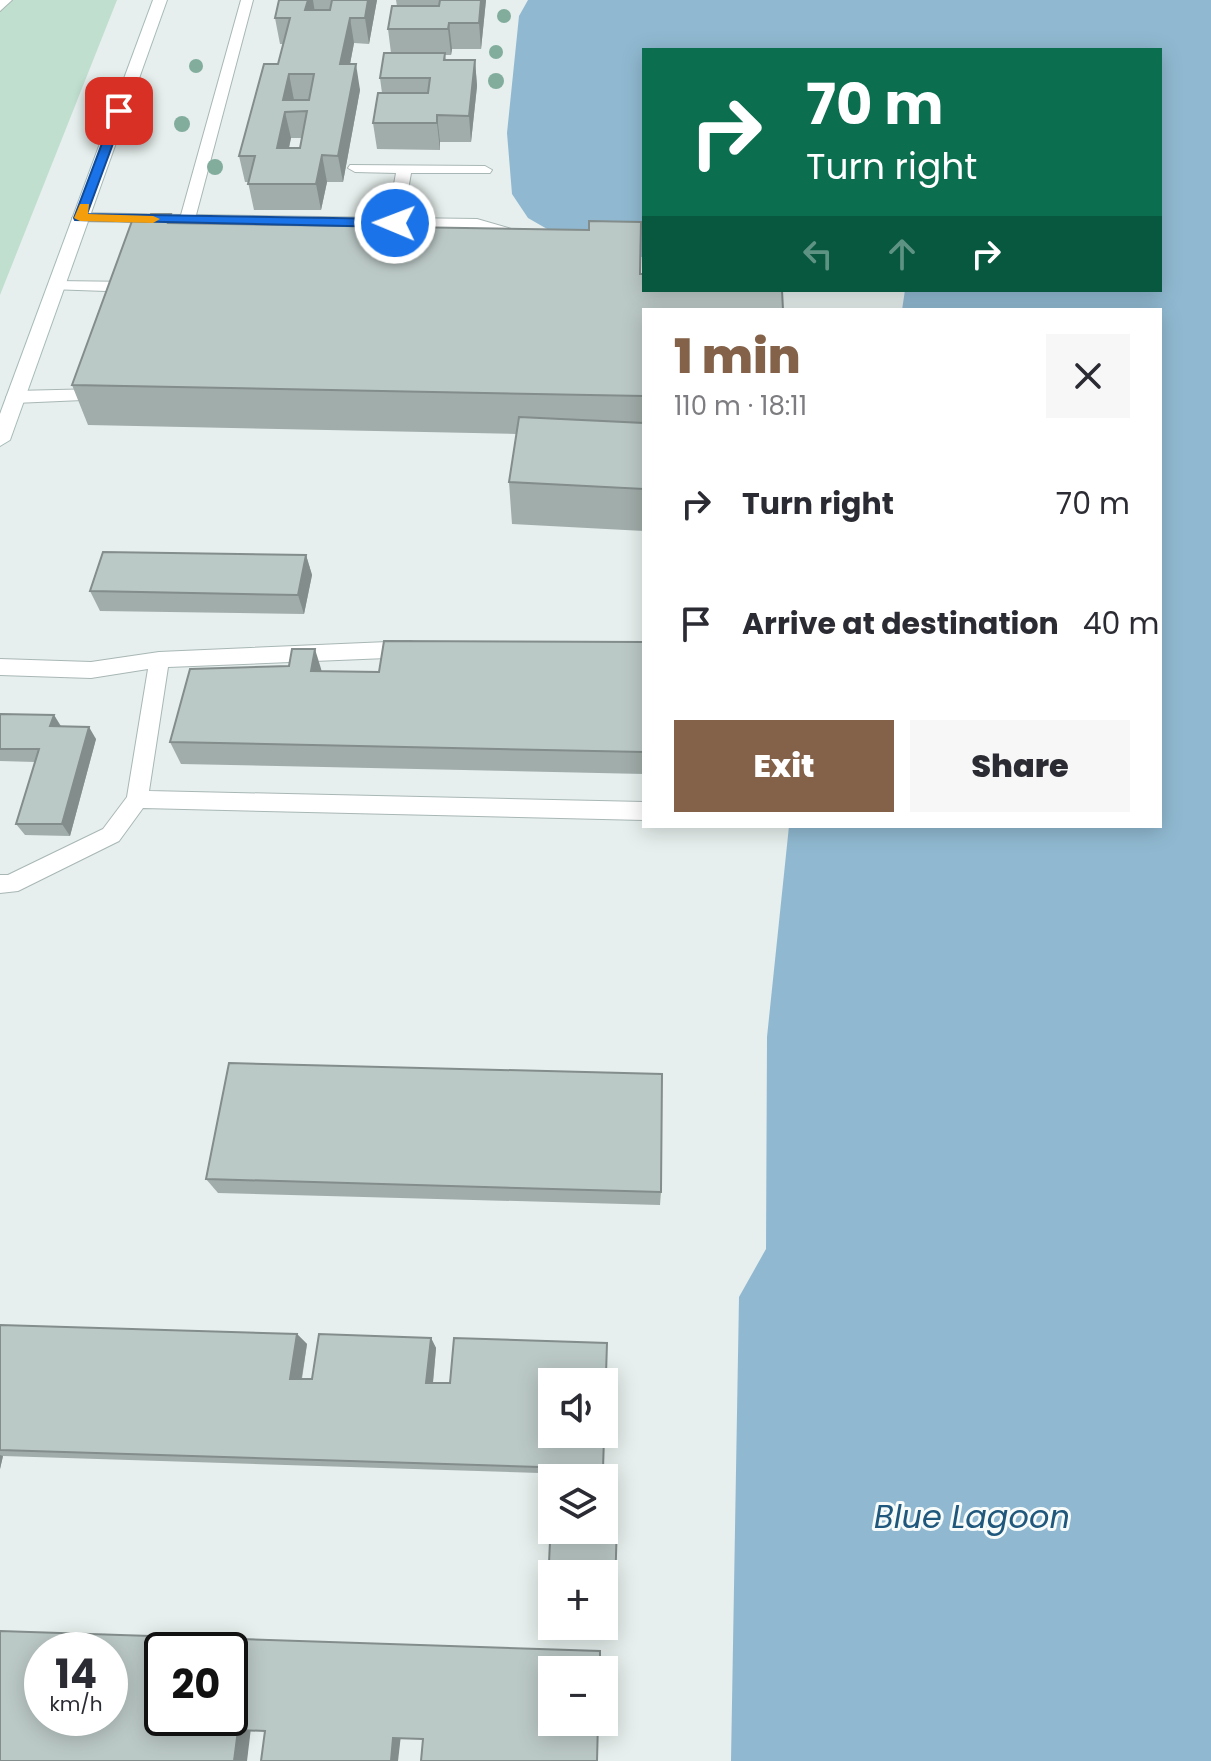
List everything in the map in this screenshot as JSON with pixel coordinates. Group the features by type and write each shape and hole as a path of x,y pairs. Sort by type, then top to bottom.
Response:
{"main road":[{"path":"0,440 160,0"}],"lane":[{"path":"0,7 6,0"},
{"path":"187,220 247,0"},
{"path":"355,168 485,170"},
{"path":"395,223 404,169"},
{"path":"80,218 491,226 536,241"},
{"path":"55,286 136,287"},
{"path":"15,397 99,395"},
{"path":"0,667 91,670 159,660 430,648"},
{"path":"0,884 10,884 111,835 137,799 159,660"},
{"path":"137,799 642,811"}],"green space":[{"path":"0,0 117,0 0,295"}],"water":[{"name":"Blue Lagoon","path":"528,0 1211,0 1211,1761 731,1761 739,1297 766,1249 767,1037 789,828 1162,828 1162,308 902,308 905,292 1162,292 1162,48 642,48 642,257 594,256 528,218 512,194 507,133 519,16"}],"building":[{"path":"279,0 308,0 305,10 330,10 332,0 368,0 365,18 350,18 340,64 356,64 338,156 322,155 316,184 248,184 255,156 239,156 264,64 278,64 290,18 275,18","holes":["289,74 314,74 309,100 283,100","307,111 300,148 277,148 285,112"]},
{"path":"440,0 481,0 479,23 449,23 448,29 388,29 392,6 439,6"},
{"path":"384,53 445,53 444,60 475,60 469,116 437,115 437,123 373,123 378,93 428,93 430,78 380,78"},
{"path":"151,214 171,214 168,223 589,230 589,221 641,222 642,292 782,292 783,308 642,308 642,396 72,385 132,221 148,221"},
{"path":"519,417 642,423 642,489 509,482"},
{"path":"103,552 306,555 298,595 90,591"},
{"path":"384,641 642,642 642,752 170,742 190,669 289,666 292,649 315,649 311,671 379,672"},
{"path":"0,714 54,715 50,726 89,727 62,824 16,824 39,749 0,749"},
{"path":"229,1063 662,1074 661,1192 206,1179"},
{"path":"0,1325 297,1334 290,1379 312,1379 319,1334 431,1338 426,1383 450,1383 454,1338 607,1343 606,1368 538,1368 538,1448 604,1448 603,1464 538,1464 538,1467 0,1450"},
{"path":"550,1544 616,1544 616,1560 549,1560"},
{"path":"0,1631 30,1632 24,1632 24,1736 128,1736 128,1635 144,1636 144,1736 237,1736 234,1761 0,1761"},
{"path":"248,1639 600,1651 600,1656 538,1656 538,1736 598,1736 597,1761 421,1761 423,1739 393,1738 391,1761 261,1761 265,1731 248,1730"}],"slow traffic":[{"path":"84,206 80,218 153,219"}],"route":[{"path":"119,111 80,218 395,223"}]}
